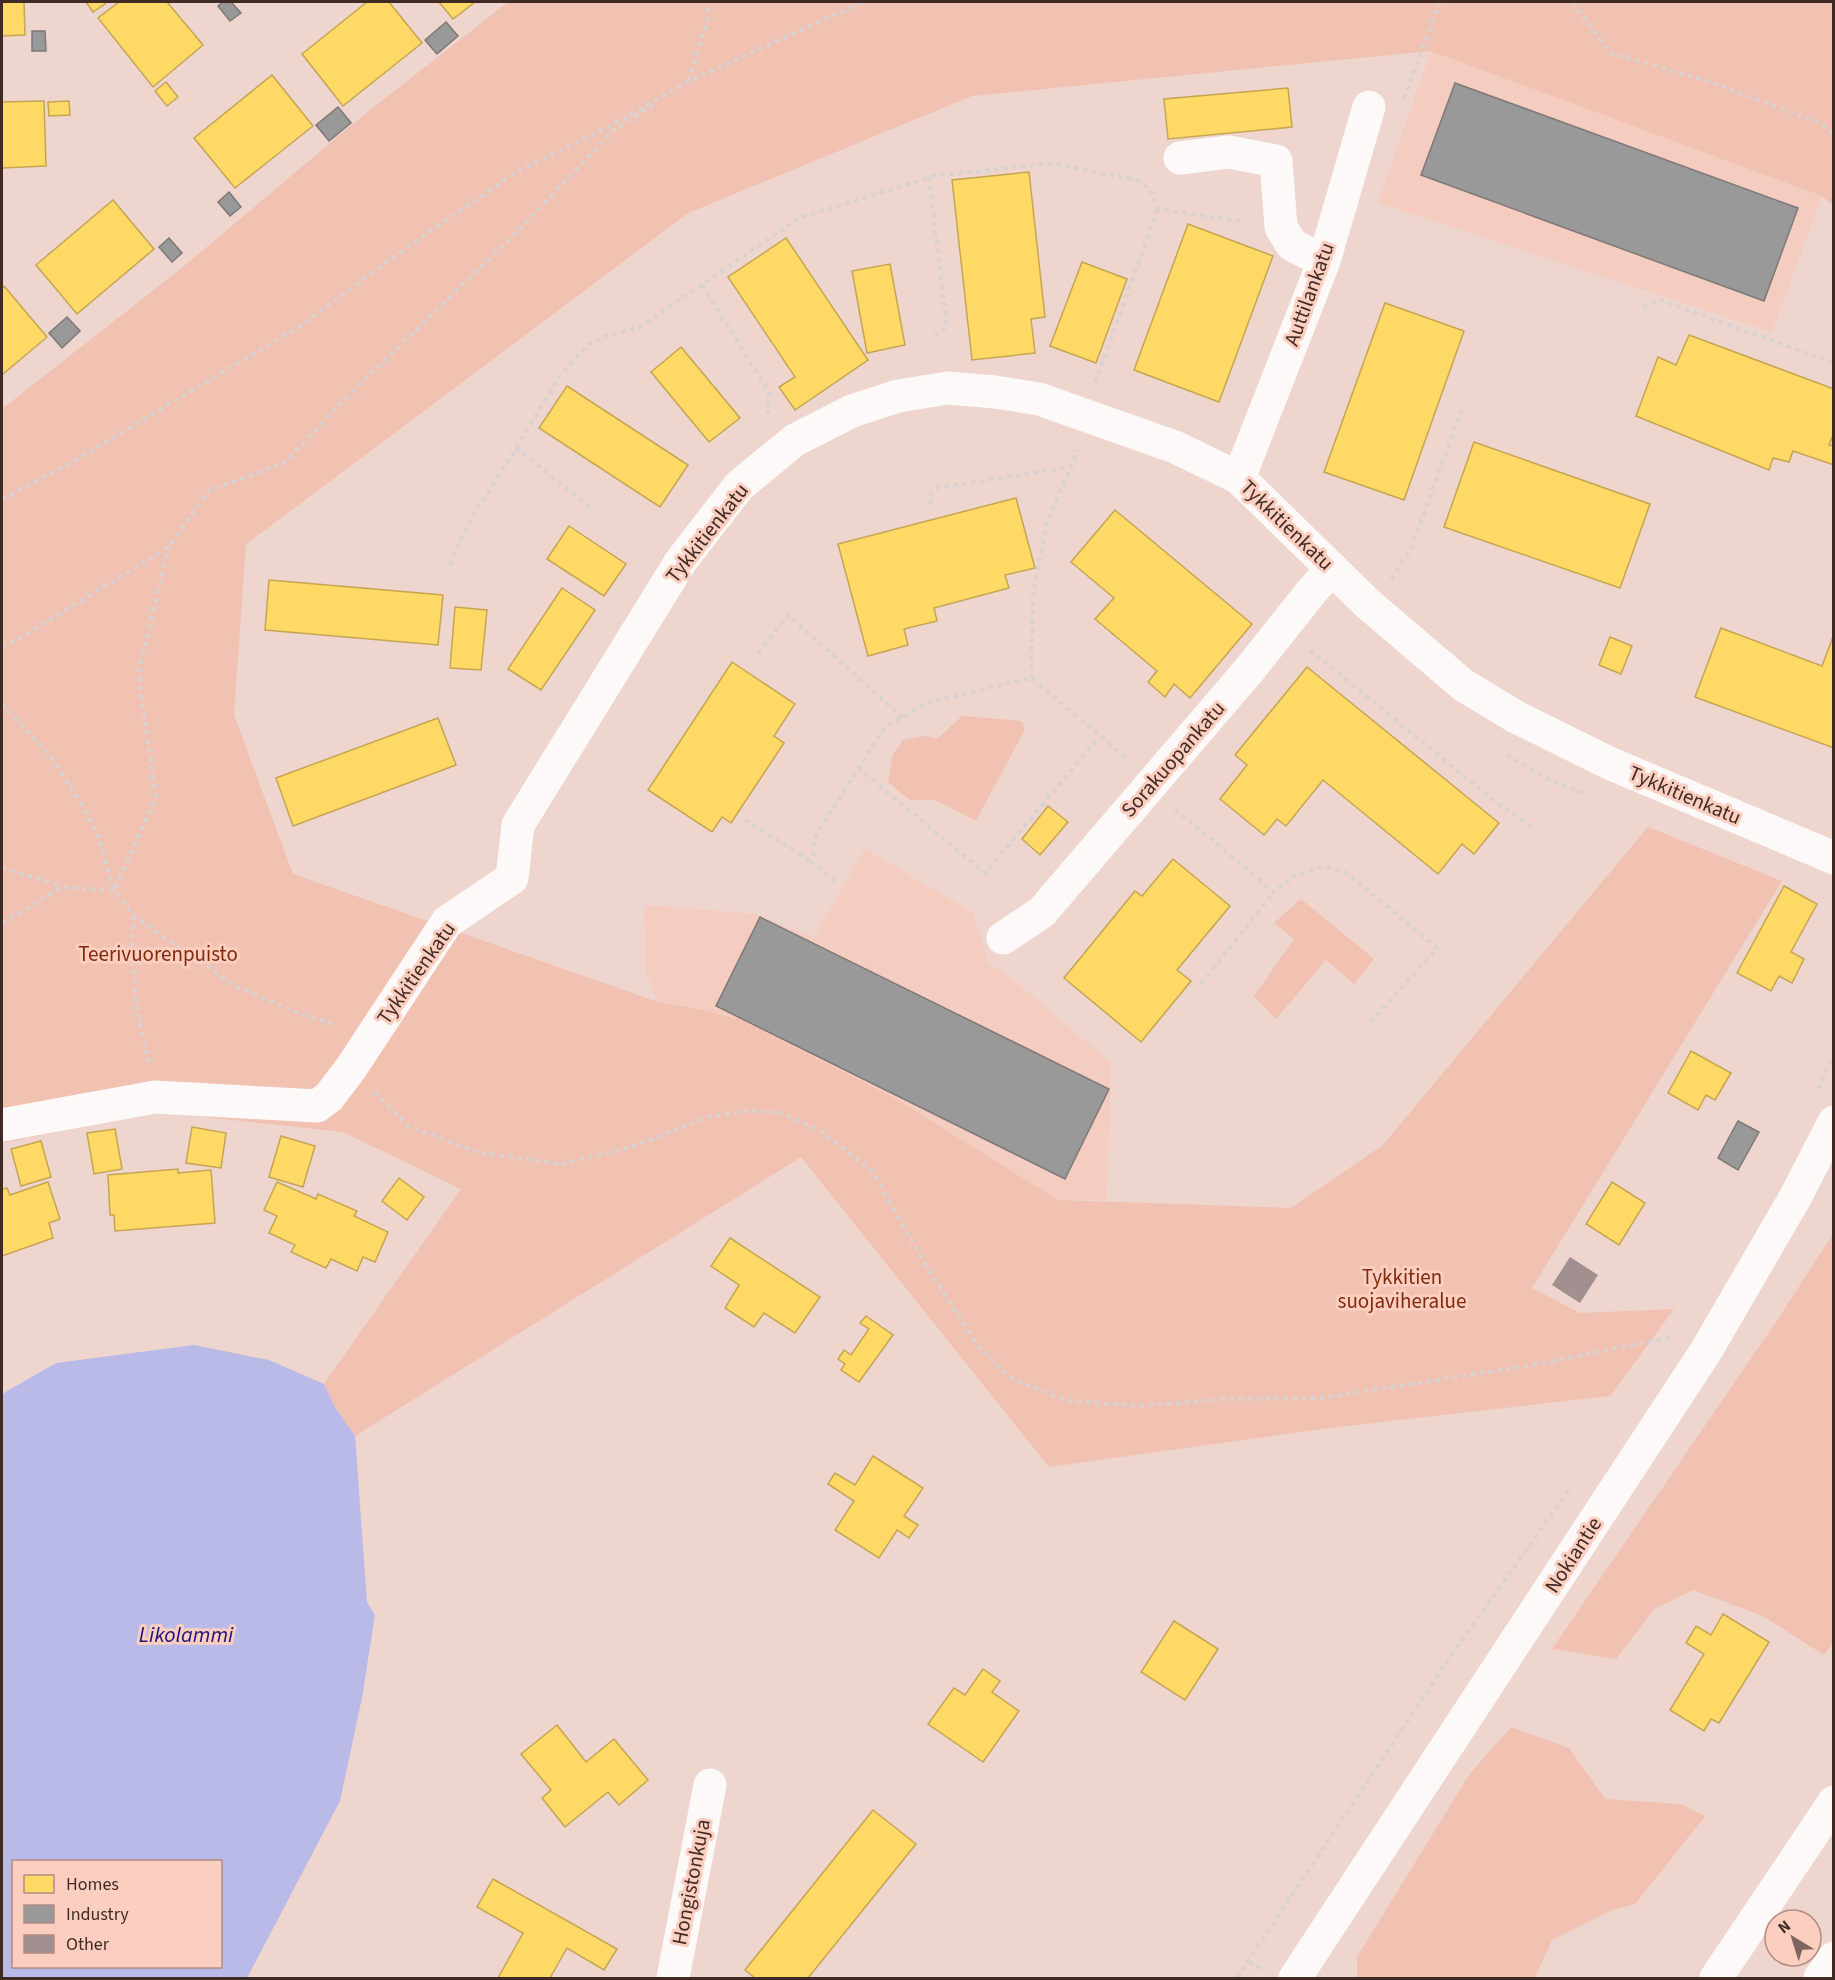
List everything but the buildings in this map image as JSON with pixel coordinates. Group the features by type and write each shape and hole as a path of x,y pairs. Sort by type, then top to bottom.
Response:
{"main road":[{"name":"Auttilankatu","path":"1239,478 1385,108"},
{"path":"1180,158 1229,152 1276,161 1281,227 1292,245 1324,261"},
{"name":"Tykkitienkatu","path":"2,1125 155,1097 317,1106 329,1097 351,1068 447,922 512,878 518,825 681,561 739,486 795,440 852,411 898,396 946,388 996,392 1040,399 1175,447 1239,478 1400,633 1464,685 1516,717 1609,763 1833,858"},
{"name":"Sorakuopankatu","path":"1003,938 1042,912 1332,569"},
{"name":"Nokiantie","path":"1296,1978 1706,1351 1796,1196 1833,1122"},
{"name":"Hongistonkuja","path":"673,1978 710,1785"},
{"path":"1716,1978 1833,1802"},
{"path":"1820,1978 1833,1958"}],"path":[{"path":"114,891 156,797 138,673 169,547 208,491 284,463 347,397 515,234 613,131 687,82 710,16 708,2"},
{"path":"2,499 74,461 297,328 393,257 515,173 603,130 687,82 863,2"},
{"path":"1385,108 1440,2"},
{"path":"1572,2 1610,52 1710,82 1818,122 1833,133"},
{"path":"450,565 458,544 477,509 559,377 587,345 604,336 640,327 799,218 929,177 1052,163 1136,180 1150,189 1158,209 1084,415"},
{"path":"929,177 947,327 935,335"},
{"path":"1158,209 1281,227"},
{"path":"702,285 769,392 768,413"},
{"path":"1643,307 1660,300 1833,363"},
{"path":"1386,569 1394,576 1411,549 1463,406"},
{"path":"516,448 591,508"},
{"path":"1031,678 1032,595 1047,522 1078,448"},
{"path":"931,504 930,495 936,488 1071,467"},
{"path":"2,646 13,642 169,547"},
{"path":"758,653 788,615 902,717"},
{"path":"1308,648 1502,807 1532,826"},
{"path":"812,862 816,835 885,727 929,702 1031,678"},
{"path":"1031,678 1154,781"},
{"path":"2,704 54,760 97,831 114,891 134,916 236,986 306,1016 371,1036"},
{"path":"858,768 985,873 1100,735"},
{"path":"1505,754 1554,782 1587,795"},
{"path":"1174,808 1274,892"},
{"path":"745,820 812,862 836,881"},
{"path":"1202,984 1274,892 1295,875 1324,866 1347,873 1437,948 1370,1024"},
{"path":"2,868 62,887 114,891"},
{"path":"2,923 62,887"},
{"path":"134,916 132,946 135,999 155,1097"},
{"path":"1816,1093 1833,1054"},
{"path":"351,1068 408,1126 477,1152 561,1164 628,1148 709,1117 744,1111 779,1112 819,1130 872,1171 929,1271 980,1348 1009,1377 1065,1400 1137,1406 1228,1400 1321,1398 1533,1365 1679,1335 1672,1345"},
{"path":"1237,1978 1450,1657 1575,1481"}],"shaded area":[{"path":"1431,51 1822,196 1772,332 1378,203"},
{"path":"865,849 973,913 989,964 1017,983 1111,1063 1107,1200 1058,1200 895,1098 738,1019 658,1002 645,970 644,905 754,914 814,938"}],"green space":[{"name":"Teerivuorenpuisto","path":"508,2 1833,2 1833,205 1822,196 1431,51 972,96 688,213 246,544 234,715 293,874 658,1002 738,1019 895,1098 1058,1200 1291,1208 1383,1145 1648,827 1782,881 1532,1288 1580,1313 1674,1309 1610,1396 1329,1428 1049,1467 801,1157 355,1436 335,1407 324,1384 461,1189 343,1132 158,1112 2,1143 2,409 183,267 355,122"},
{"path":"962,716 1021,721 1025,729 976,821 935,800 910,800 888,782 893,754 903,740 924,736 937,739"},
{"path":"1301,899 1374,959 1354,984 1326,960 1276,1019 1254,996 1294,939 1274,923"},
{"path":"1833,1234 1833,1642 1824,1655 1763,1616 1693,1590 1654,1609 1616,1659 1552,1649 1778,1319"},
{"path":"1511,1727 1569,1748 1605,1799 1680,1804 1705,1816 1635,1904 1612,1910 1552,1940 1535,1978 1357,1978 1357,1957 1469,1775"}],"water":[{"name":"Likolammi","path":"194,1345 269,1360 324,1384 335,1407 355,1436 367,1602 375,1615 362,1698 340,1801 247,1978 2,1978 2,1394 56,1363"}],"park label":[{"name":"Tykkitien suojaviheralue","path":"1402,1289"}]}
